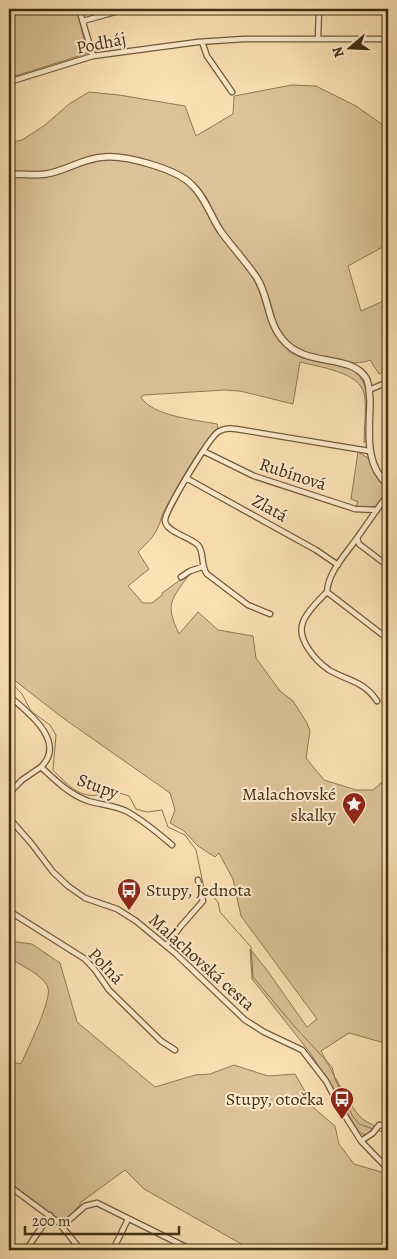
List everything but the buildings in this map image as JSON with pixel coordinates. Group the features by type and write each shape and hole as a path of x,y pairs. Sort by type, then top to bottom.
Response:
{"street":[{"path":"79,9 93,56"},
{"name":"Podháj","path":"83,21 126,9"},
{"path":"318,39 319,9"},
{"name":"Podháj","path":"9,82 93,56 202,42 244,39 388,39"},
{"path":"202,42 207,56 232,92"},
{"path":"9,175 47,174 87,160 103,157 120,157 166,170 193,186 215,224 257,278 274,326 281,339 301,355 347,364 356,369 366,379 369,390 369,451 376,472 388,485"},
{"path":"369,390 388,382"},
{"name":"Rubínová","path":"202,567 201,552 198,546 169,528 165,520 166,513 186,478 203,451 219,431 230,428 369,451"},
{"name":"Rubínová","path":"203,451 254,476 356,509 378,510"},
{"name":"Zlatá","path":"186,478 316,550 338,565"},
{"path":"377,702 369,691 358,682 324,666 305,642 302,622 328,592 330,578 388,494"},
{"path":"357,538 359,544 388,566"},
{"path":"181,577 190,571 202,567 207,574 248,605 270,614"},
{"path":"328,592 388,639"},
{"path":"9,696 25,710 48,737 50,748 49,755 42,767 22,780 9,793"},
{"name":"Stupy","path":"42,767 70,792 90,801 127,812 153,828 172,845"},
{"name":"Malachovská cesta","path":"9,818 53,872 68,886 85,898 125,914 166,946 245,1020 264,1032 302,1050 326,1081 361,1141 388,1169"},
{"path":"166,946 203,901 198,880"},
{"name":"Poľná","path":"9,911 85,959 110,990 161,1041 175,1050"},
{"path":"361,1141 373,1133 379,1124 388,1126"},
{"path":"382,1164 387,1160"},
{"path":"9,1186 62,1226 81,1250"},
{"path":"62,1226 85,1206 94,1203 101,1204 192,1250"},
{"path":"26,1250 50,1216"},
{"path":"113,1250 128,1219"}],"shaded area":[{"path":"9,9 76,9 88,53 9,78"},
{"path":"292,85 316,86 356,106 383,125 388,133 388,244 348,266 361,311 388,299 388,369 379,374 370,360 360,363 344,362 307,352 292,345 277,326 270,301 255,271 251,275 274,332 287,349 302,358 349,368 363,381 368,400 366,441 364,443 365,398 361,386 347,375 300,362 293,404 240,391 224,390 144,395 141,397 154,409 187,419 217,424 218,428 188,469 163,513 155,533 138,552 149,569 128,586 143,603 152,603 162,593 190,573 172,602 172,615 179,634 198,612 218,630 253,636 256,658 280,691 293,701 307,723 310,731 306,758 324,780 356,790 373,790 388,777 388,1044 349,1033 321,1051 353,1108 364,1120 374,1126 371,1132 364,1135 359,1132 311,1054 252,979 250,949 307,1027 317,1019 241,916 233,879 219,853 215,857 198,846 184,831 170,823 175,810 170,793 63,718 9,676 9,143 22,140 45,125 69,104 89,92 185,106 196,136 233,114 234,96"},
{"path":"358,452 368,458 375,474 387,486 386,493 377,506 363,508 356,506 358,502 351,499"},
{"path":"9,941 32,944 60,963 77,1022 155,1087 195,1075 210,1074 234,1065 268,1076 295,1074 315,1109 335,1126 339,1144 354,1164 388,1174 388,1250 252,1250 144,1189 125,1170 80,1203 67,1218 59,1220 9,1182 9,1061 21,1064 43,1014 48,988 42,979 9,958"}],"waterway":[{"path":"9,680 22,694 31,711 50,725 56,735 53,770 67,784 84,794 115,793 129,796 136,809 147,812 162,810 168,827 185,835 196,850 204,888 218,902 220,912 251,947 253,977 332,1067 335,1079 352,1115 359,1124 373,1129"},
{"path":"377,1130 388,1134"}],"place":[{"name":"Malachovské skalky","path":"354,825"},
{"name":"Stupy, Jednota","path":"129,911"},
{"name":"Stupy, otočka","path":"342,1120"}]}
